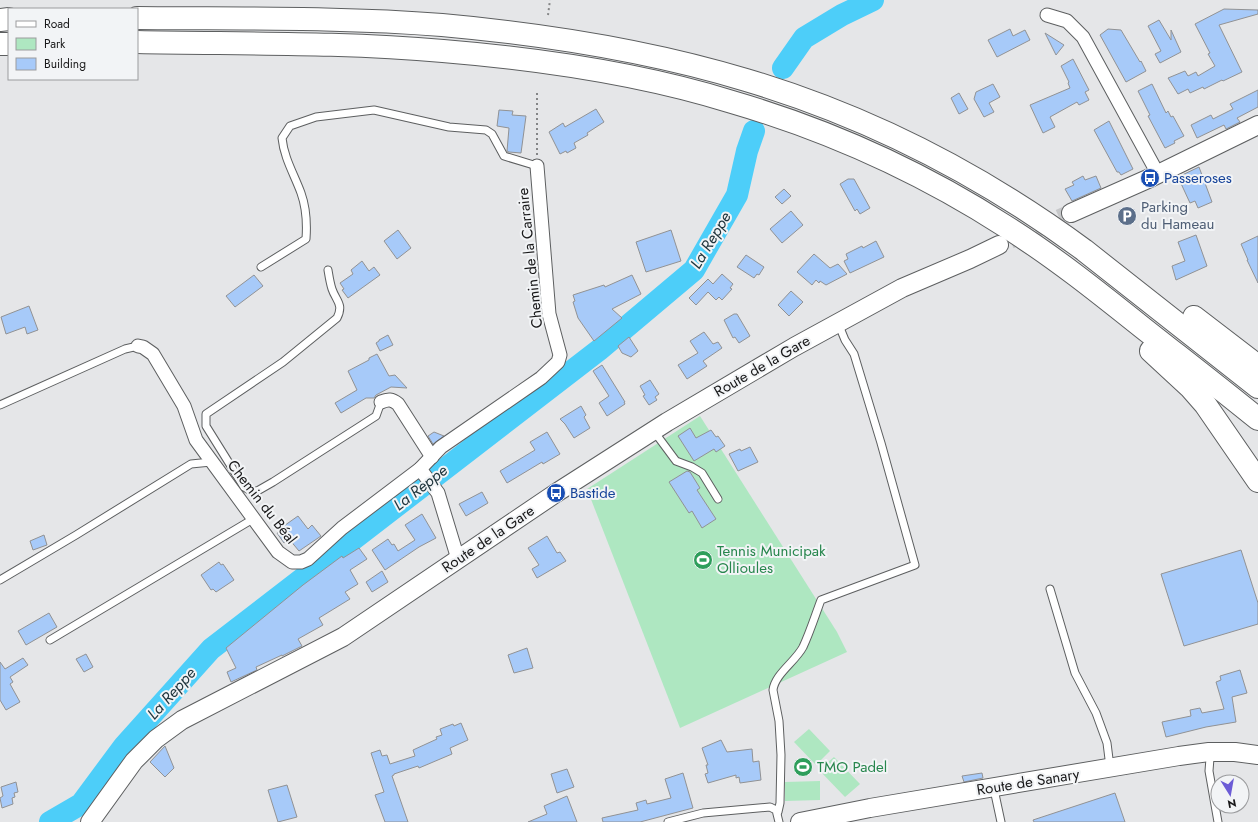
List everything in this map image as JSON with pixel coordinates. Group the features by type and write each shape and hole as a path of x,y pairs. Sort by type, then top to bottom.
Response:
{"highway":[{"path":"138,18 328,20 441,25 584,43 697,66 746,80 803,99 890,135 951,166 1009,200 1055,229 1084,250 1258,387"},
{"path":"138,42 330,45 441,51 498,56 630,76 734,102 841,141 885,160 955,196 1004,225 1051,257 1095,290 1258,419"},
{"path":"1084,250 1176,305 1258,366"},
{"path":"1095,290 1137,338 1191,388 1205,404 1258,480"}],"street":[{"path":"1047,15 1067,21 1083,37 1158,174"},
{"path":"1071,213 1158,174 1201,157 1258,125"},
{"name":"Chemin de la Carraire","path":"420,469 441,448 541,378 558,362 560,355 549,314 537,166"},
{"name":"Route de la Gare","path":"90,822 134,761 156,739 182,720 343,637 556,492 653,430 787,351 902,288 999,245"},
{"name":"Chemin du Béal","path":"138,346 143,347 153,354 184,406 196,440 211,462 278,552 292,562 300,562 308,558 342,528 420,469"},
{"path":"381,402 388,399 398,404 432,457"},
{"path":"420,469 438,493 458,559"},
{"name":"Route de Sanary","path":"800,822 870,808 1209,752 1235,752 1258,755"},
{"name":"Route de Sanary","path":"834,822 1210,758 1237,758 1258,761"}],"lane":[{"path":"261,267 306,239 307,226 302,195 286,159 283,146 282,138 290,126 316,117 374,110 449,127 486,130 492,134 504,156 537,166"},
{"path":"328,270 332,289 340,306 340,312 337,318 284,362 206,414 206,426 244,487 253,492 273,482 376,416 381,402"},
{"path":"779,822 778,812 780,803 781,755 779,721 773,690 774,685 803,647 821,600 915,565 881,443 854,354 845,340 838,322"},
{"path":"0,405 125,349 138,346"},
{"path":"653,430 676,461 692,467 702,473 718,499"},
{"path":"0,580 76,536 191,464 211,462"},
{"path":"50,640 253,519"},
{"path":"1050,589 1075,673 1096,713 1107,742 1110,769"},
{"path":"1210,758 1209,771 1218,822"},
{"path":"995,794 1001,822"},
{"path":"668,822 703,813 770,807 778,812"}],"path":[{"path":"548,15 550,0"},
{"path":"537,92 537,166"}],"green space":[{"name":"Tennis Municipak Ollioules","path":"700,416 837,632 847,652 680,728 587,489"},
{"path":"809,729 830,751 816,765 794,742"},
{"path":"834,757 860,784 845,797 819,770"},
{"path":"820,781 820,800 785,801 785,782"}],"building":[{"path":"1224,9 1258,10 1258,14 1219,25 1242,72 1204,89 1203,87 1190,93 1188,89 1178,94 1168,78 1185,71 1188,76 1196,72 1198,76 1215,66 1195,24"},
{"path":"1159,20 1171,40 1171,30 1181,52 1160,63 1155,54 1161,51 1148,26"},
{"path":"1010,29 1013,36 1025,30 1030,40 997,57 988,40"},
{"path":"1108,29 1121,30 1146,71 1126,82 1100,35"},
{"path":"1045,33 1064,45 1056,55"},
{"path":"1073,59 1089,90 1085,92 1089,100 1079,105 1077,102 1050,117 1055,127 1043,133 1030,105 1070,88 1069,82 1061,66"},
{"path":"993,84 1000,97 989,103 994,112 984,117 974,99 976,92"},
{"path":"1152,84 1166,113 1168,111 1171,117 1173,116 1184,136 1165,148 1148,116 1150,115 1138,91"},
{"path":"1258,90 1258,107 1237,118 1240,122 1226,129 1224,125 1197,138 1191,125 1211,115 1213,119 1233,109 1230,104"},
{"path":"959,93 968,109 959,114 951,98"},
{"path":"596,109 604,122 587,133 588,135 574,143 576,148 567,153 566,151 560,154 549,132 563,123 565,127"},
{"path":"499,110 513,111 512,115 526,116 521,153 507,151 509,128 497,126"},
{"path":"1109,121 1133,169 1121,175 1117,172 1094,130"},
{"path":"1199,167 1212,202 1198,208 1195,201 1190,203 1178,177"},
{"path":"1083,176 1085,180 1096,176 1101,188 1072,201 1065,189 1074,185 1072,182"},
{"path":"848,179 854,179 870,208 860,214 857,209 855,211 840,184"},
{"path":"784,189 791,196 782,204 775,197"},
{"path":"791,211 803,225 782,243 770,229"},
{"path":"398,230 411,248 397,259 384,241"},
{"path":"671,230 681,261 646,272 636,242"},
{"path":"1196,235 1207,266 1176,280 1172,266 1185,261 1178,242"},
{"path":"1258,236 1258,283 1241,244"},
{"path":"876,241 884,257 850,273 844,261 848,259 846,254 862,246 863,248"},
{"path":"814,254 830,268 838,264 847,274 826,285 820,281 819,283 816,280 812,285 797,272"},
{"path":"746,255 764,267 759,275 757,274 754,278 737,267"},
{"path":"362,261 369,271 374,267 380,275 348,298 342,290 344,289 340,283 353,274 351,270"},
{"path":"722,274 733,284 730,288 732,289 722,300 719,297 716,300 708,292 696,305 689,298 708,279 713,284"},
{"path":"254,275 263,286 235,307 226,296"},
{"path":"632,275 641,294 612,309 622,318 594,341 578,318 573,302 575,301 573,295 604,285 605,287"},
{"path":"791,291 803,302 789,316 778,305"},
{"path":"29,306 38,330 27,334 25,327 6,334 1,317"},
{"path":"734,314 737,314 750,336 739,343 735,337 733,338 724,320"},
{"path":"704,332 713,344 718,342 722,348 703,361 707,366 687,379 678,365 698,353 690,341"},
{"path":"388,335 393,345 380,351 376,343"},
{"path":"629,337 638,351 631,357 622,353 618,346"},
{"path":"377,354 389,376 395,375 407,388 391,387 376,395 374,398 366,398 341,413 335,403 357,390 348,371"},
{"path":"602,365 625,402 625,404 607,416 599,403 609,396 593,371"},
{"path":"650,380 659,394 655,397 657,400 649,405 643,396 645,395 640,386"},
{"path":"581,406 586,415 584,417 590,428 574,438 560,419"},
{"path":"690,428 696,438 711,430 716,437 718,436 725,446 716,452 714,449 694,461 678,436"},
{"path":"434,432 444,436 433,444 428,436"},
{"path":"547,432 560,454 543,464 542,462 507,483 500,471 535,450 530,442"},
{"path":"750,447 758,462 738,471 729,454 740,449 741,451"},
{"path":"687,471 690,472 700,488 697,490 716,519 702,528 692,511 689,513 669,482"},
{"path":"482,492 488,503 466,516 459,504"},
{"path":"422,514 436,538 419,547 385,570 372,550 388,539 392,545 394,544 398,551 415,540 405,525"},
{"path":"298,516 308,529 312,525 321,536 299,551 289,539 284,543 277,533 282,530 281,528"},
{"path":"44,535 47,545 33,550 30,541"},
{"path":"547,536 557,553 560,552 566,561 537,578 532,569 539,565 528,548"},
{"path":"359,548 367,559 350,570 358,584 345,592 350,599 319,618 323,625 298,639 302,646 256,667 257,670 231,682 227,672 236,668 226,648 303,585 342,556 343,558"},
{"path":"1241,550 1258,603 1258,624 1184,646 1161,574"},
{"path":"219,562 221,565 223,564 234,580 216,592 213,589 211,590 201,575"},
{"path":"382,571 388,582 372,592 366,582"},
{"path":"49,613 57,627 26,645 18,631"},
{"path":"527,648 533,668 514,673 508,655"},
{"path":"86,654 93,667 84,672 76,659"},
{"path":"23,658 28,665 10,677 13,682 10,684 20,702 6,710 0,700 0,662 5,669"},
{"path":"1240,670 1247,693 1232,697 1236,722 1206,727 1166,737 1162,722 1191,716 1190,710 1200,708 1202,713 1224,709 1216,682 1221,680 1220,676"},
{"path":"461,723 468,740 450,748 452,754 419,768 418,766 392,776 408,822 385,822 375,795 384,792 371,753 380,750 382,756 387,755 390,764 415,756 413,750 437,739 436,737 442,735 440,729 453,724 454,726"},
{"path":"721,740 727,752 752,749 753,762 759,761 761,780 740,783 739,777 736,778 736,775 708,783 705,774 708,773 706,765 708,765 702,748"},
{"path":"165,746 174,768 165,777 150,762"},
{"path":"567,769 574,787 557,793 551,774"},
{"path":"683,773 693,808 640,822 603,822 602,818 638,810 636,803 646,800 647,804 671,798 665,779"},
{"path":"982,773 983,778 964,782 962,776"},
{"path":"16,782 18,792 14,793 15,797 12,798 13,804 2,808 0,798 3,796 1,787"},
{"path":"287,785 297,817 278,822 268,790"},
{"path":"1115,793 1125,822 1034,822 1033,820"},
{"path":"567,796 577,822 528,822 547,814 544,806"}],"waterway":[{"name":"La Reppe","path":"783,68 804,38 842,15 873,0"},
{"name":"La Reppe","path":"50,822 81,804 124,746 211,649 599,350 694,270 737,195 747,151 754,131"}],"tunnel":[{"path":"1010,240 1071,213"}],"place":[{"name":"Passeroses","path":"1150,178"},
{"name":"Parking du Hameau","path":"1127,216"},
{"name":"Bastide","path":"556,493"},
{"name":"Tennis Municipak Ollioules","path":"703,560"},
{"name":"TMO Padel","path":"803,767"}]}
